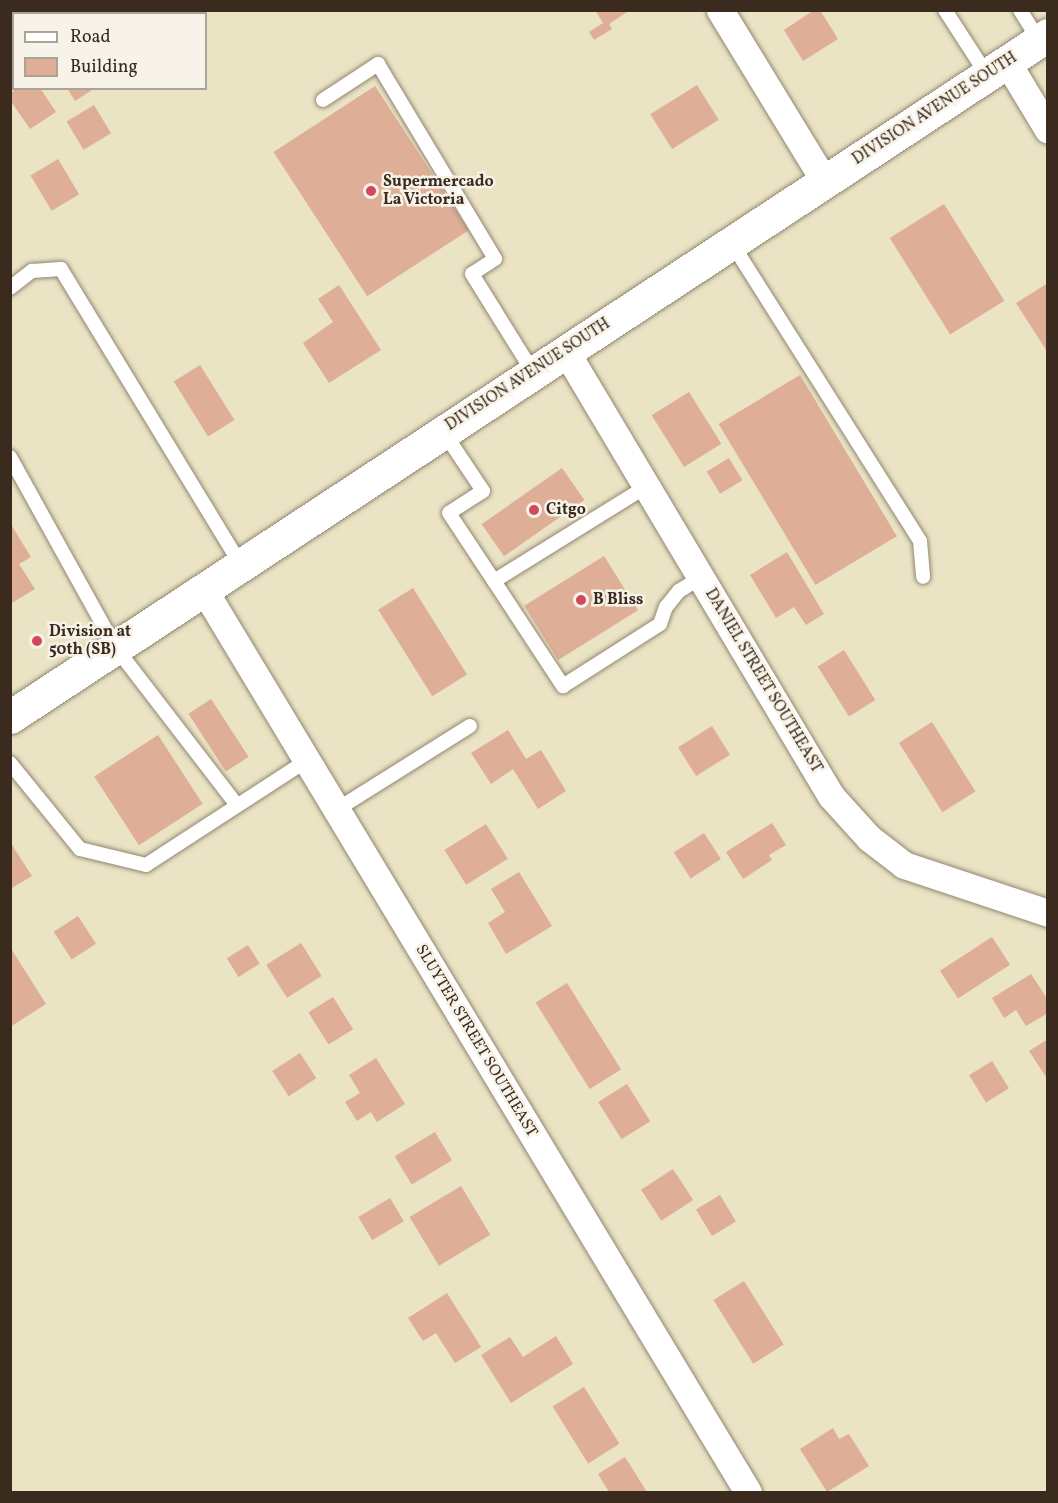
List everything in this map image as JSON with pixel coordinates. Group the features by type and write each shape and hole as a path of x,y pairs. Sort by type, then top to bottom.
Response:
{"main road":[{"name":"DIVISION AVENUE SOUTH","path":"10,717 565,350 1043,38"}],"street":[{"path":"720,10 825,182"},
{"path":"997,69 1047,130"},
{"name":"DANIEL STREET SOUTHEAST","path":"565,350 831,796 870,838 904,865 1047,913"},
{"name":"SLUYTER STREET SOUTHEAST","path":"204,590 748,1492"}],"lane":[{"path":"945,10 997,69"},
{"path":"1020,10 1043,38"},
{"path":"323,100 378,64 495,259 472,274 533,372"},
{"path":"731,242 920,541 923,577"},
{"path":"10,288 32,271 61,269 241,565"},
{"path":"443,431 483,491 449,513 563,686 660,624 666,607 679,591 701,578"},
{"path":"10,457 116,648 237,806"},
{"path":"494,581 646,486"},
{"path":"336,810 470,726"},
{"path":"10,763 80,849 146,865 306,760"}],"building":[{"path":"149,10 204,10 204,12 149,12"},
{"path":"595,10 630,10 609,24 612,29 594,40 589,32 603,23"},
{"path":"814,10 820,10 838,39 803,61 784,30"},
{"path":"697,85 719,120 672,149 650,114"},
{"name":"Supermercado La Victoria","path":"375,86 469,230 367,296 274,152"},
{"path":"15,90 41,90 56,112 30,129 10,100 10,93"},
{"path":"68,90 92,90 75,101"},
{"path":"94,105 111,133 84,150 67,121"},
{"path":"58,159 79,194 52,211 31,175"},
{"path":"944,204 1004,301 950,335 890,238"},
{"path":"1048,283 1048,353 1016,303"},
{"path":"339,285 381,350 329,383 303,343 333,322 318,299"},
{"path":"200,365 234,420 208,437 174,381"},
{"path":"800,375 897,536 815,585 719,424"},
{"path":"689,392 721,444 684,467 652,415"},
{"path":"729,458 742,480 720,494 707,471"},
{"path":"562,468 584,500 504,556 482,524"},
{"path":"10,523 31,557 19,564 35,589 10,604"},
{"path":"787,552 824,614 806,625 794,607 776,618 750,575"},
{"path":"604,556 638,610 558,660 524,606"},
{"path":"413,588 467,675 432,696 378,610"},
{"path":"844,650 875,700 849,716 818,666"},
{"path":"211,699 249,757 226,772 188,714"},
{"path":"932,722 975,792 942,812 899,743"},
{"path":"712,726 730,755 696,776 678,747"},
{"path":"508,730 526,759 541,750 566,791 538,809 513,769 491,784 471,753"},
{"path":"158,735 203,804 139,845 94,776"},
{"path":"772,823 786,845 769,855 772,860 743,879 726,852"},
{"path":"486,824 508,859 466,885 444,850"},
{"path":"704,833 721,859 691,879 674,853"},
{"path":"10,842 32,876 10,889"},
{"path":"519,872 552,926 506,954 488,923 505,912 491,889"},
{"path":"78,916 96,944 72,959 54,932"},
{"path":"992,937 1010,965 958,998 940,971"},
{"path":"301,943 322,976 287,998 266,965"},
{"path":"248,945 260,964 238,977 227,958"},
{"path":"10,947 46,1004 10,1027"},
{"path":"1031,974 1048,1000 1048,1013 1026,1026 1016,1010 1004,1018 992,998"},
{"path":"567,983 621,1070 590,1089 536,1003"},
{"path":"333,997 353,1029 329,1045 308,1012"},
{"path":"1048,1039 1048,1080 1029,1051"},
{"path":"300,1053 316,1078 289,1096 272,1071"},
{"path":"376,1058 405,1104 377,1122 371,1112 357,1121 345,1102 360,1093 349,1075"},
{"path":"992,1061 1009,1088 986,1102 969,1075"},
{"path":"627,1084 650,1121 621,1139 598,1102"},
{"path":"435,1132 452,1160 412,1184 395,1156"},
{"path":"673,1169 693,1200 661,1221 641,1190"},
{"path":"461,1186 490,1235 439,1266 410,1217"},
{"path":"720,1195 736,1222 712,1236 696,1209"},
{"path":"390,1198 404,1221 372,1240 358,1217"},
{"path":"744,1281 784,1345 753,1364 713,1300"},
{"path":"447,1293 481,1347 455,1363 436,1333 423,1341 408,1318"},
{"path":"556,1336 573,1364 511,1403 481,1355 510,1337 523,1357"},
{"path":"584,1387 620,1444 588,1463 553,1407"},
{"path":"833,1428 839,1439 849,1434 869,1466 827,1492 800,1449"},
{"path":"625,1457 647,1492 609,1492 598,1474"}],"place":[{"name":"Supermercado La Victoria","path":"371,191"},
{"name":"Citgo","path":"534,510"},
{"name":"B Bliss","path":"581,600"},
{"name":"Division at 50th (SB)","path":"37,641"}]}
